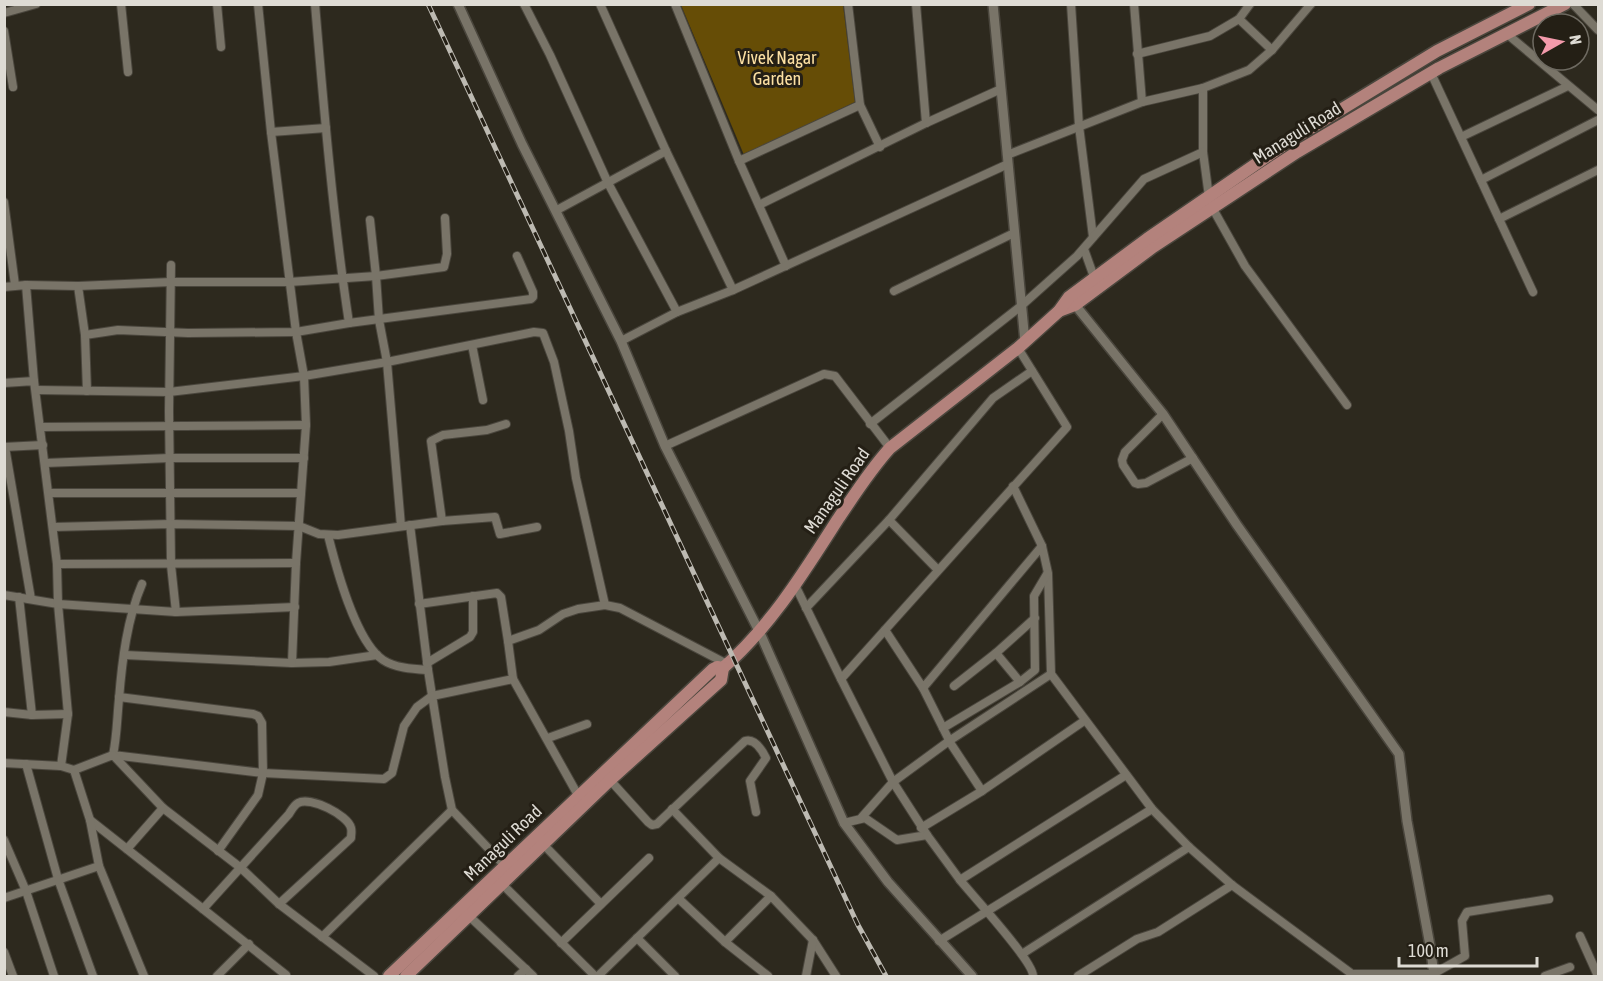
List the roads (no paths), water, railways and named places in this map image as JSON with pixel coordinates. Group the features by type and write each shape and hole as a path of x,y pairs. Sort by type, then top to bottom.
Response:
{"main road":[{"name":"Managuli Road","path":"406,976 610,780 721,680 725,666 760,633 795,585 873,466 890,448 1021,345 1059,311 1153,247 1287,142 1422,60 1529,4"},
{"name":"Managuli Road","path":"1072,301 1094,278 1211,203 1431,73 1565,4"},
{"name":"Managuli Road","path":"389,976 713,669 725,666"}],"street":[{"path":"4,14 36,4"},
{"path":"121,4 128,72"},
{"path":"217,4 221,47"},
{"path":"258,4 271,132 296,332 304,376 306,425 296,562 292,663"},
{"path":"315,4 326,128 349,323"},
{"path":"458,4 522,144 621,341 665,446 760,633 844,823 888,882 972,976"},
{"path":"524,4 550,55 608,183 677,312"},
{"path":"600,4 666,151 733,290"},
{"path":"675,4 739,162 786,266"},
{"path":"848,4 860,105 880,147"},
{"path":"916,4 926,123"},
{"path":"841,679 1067,427 1032,371 1021,345 1021,306 993,4"},
{"path":"1071,4 1079,126 1093,237"},
{"path":"1134,4 1142,102"},
{"path":"1137,54 1210,36 1239,19 1250,4"},
{"path":"621,341 677,312 786,266 1079,126 1142,102 1203,88 1249,70 1272,50 1311,4"},
{"path":"1573,4 1599,30"},
{"path":"1239,19 1272,50"},
{"path":"4,32 13,87"},
{"path":"1507,34 1599,110"},
{"path":"1431,73 1533,292"},
{"path":"1461,137 1568,86"},
{"path":"1203,88 1203,152 1211,203 1245,266 1347,405"},
{"path":"759,205 1001,89"},
{"path":"739,162 860,105"},
{"path":"1481,180 1599,120"},
{"path":"271,132 326,128"},
{"path":"557,210 666,151"},
{"path":"870,424 1021,306 1084,249 1144,179 1203,152"},
{"path":"1499,219 1599,170"},
{"path":"4,202 15,285"},
{"path":"4,287 171,282 290,282 376,276 444,267 447,254 444,218"},
{"path":"370,220 379,320 387,362 406,526 445,777 452,810 505,866"},
{"path":"894,291 1014,232"},
{"path":"1084,249 1094,278"},
{"path":"85,335 117,330 170,333 296,332 531,299 534,296 533,292 517,256"},
{"path":"171,265 169,392 171,565 176,612"},
{"path":"26,285 34,381 37,390 57,564 58,604 68,714 61,766"},
{"path":"78,286 85,335 87,391"},
{"path":"1072,301 1163,414 1237,525 1341,668 1399,754 1407,821 1431,951 1433,975"},
{"path":"37,390 169,392 304,376 387,362 534,332 543,333 554,362 576,478 604,604"},
{"path":"472,345 483,400"},
{"path":"806,608 889,520 993,398 1032,371"},
{"path":"665,446 825,374 835,376 890,448"},
{"path":"4,382 34,381"},
{"path":"1163,414 1125,452 1123,465 1135,483 1146,483 1193,458"},
{"path":"442,521 431,441 443,435 487,430 506,424"},
{"path":"41,427 306,425"},
{"path":"31,599 5,447 43,445"},
{"path":"45,463 170,458 304,458"},
{"path":"1013,486 1042,546 1048,573 1051,674 1152,809 1189,847 1232,885 1351,975 1433,975 1465,956 1462,921 1467,912 1550,899"},
{"path":"49,493 301,494"},
{"path":"52,527 171,524 299,526 328,535 495,517 500,534 537,527"},
{"path":"889,520 938,570"},
{"path":"328,535 348,603 369,646 387,662 405,668 427,667 470,637 473,632 472,596"},
{"path":"923,688 1042,546"},
{"path":"57,564 171,565 296,562"},
{"path":"943,728 1033,672 1035,667 1035,592 1048,573"},
{"path":"112,755 117,736 119,698 132,608 142,584"},
{"path":"795,585 893,782 921,828 960,880 1034,970 1033,976"},
{"path":"419,604 494,592 501,597 513,679 579,797"},
{"path":"4,595 58,604 176,612 295,607"},
{"path":"19,597 32,715"},
{"path":"507,641 539,630 563,614 604,604 620,608 725,666"},
{"path":"954,686 1035,618"},
{"path":"885,630 923,688 950,741 982,791"},
{"path":"996,653 1020,682"},
{"path":"125,655 292,663 329,662 377,655"},
{"path":"844,823 862,817 893,782 1051,674"},
{"path":"4,763 61,766 74,770 112,755 263,773 384,780 392,773 404,726 417,707 432,696 513,679"},
{"path":"119,698 258,716 262,723 263,773 258,795 218,851"},
{"path":"4,712 32,715 68,714"},
{"path":"921,828 982,791 1084,721"},
{"path":"548,738 587,724"},
{"path":"610,780 648,822 652,825 657,824 745,741 750,740 754,741 766,758 750,781 756,813"},
{"path":"112,755 163,808 242,868 279,904 374,976"},
{"path":"26,764 58,879 93,976"},
{"path":"74,770 90,820 99,866 144,976"},
{"path":"960,880 1126,775"},
{"path":"203,909 242,868 298,802 327,806 348,823 351,828 351,838 279,904"},
{"path":"127,849 163,808"},
{"path":"672,809 719,858 771,896 813,940 837,976"},
{"path":"939,941 1152,809"},
{"path":"322,937 452,810"},
{"path":"862,817 897,840 927,835"},
{"path":"90,820 249,944 286,976"},
{"path":"4,840 26,891 54,976"},
{"path":"543,844 601,904"},
{"path":"1022,954 1189,847"},
{"path":"561,943 649,858"},
{"path":"502,884 597,976 719,858"},
{"path":"4,898 99,866"},
{"path":"1078,976 1137,939 1158,932 1232,885"},
{"path":"725,942 771,896"},
{"path":"679,898 725,942 768,976"},
{"path":"469,916 533,976"},
{"path":"1580,936 1599,976"},
{"path":"638,938 675,976"},
{"path":"806,976 813,940"},
{"path":"217,976 249,944"},
{"path":"4,952 13,976"},
{"path":"1545,976 1570,967"},
{"path":"518,976 526,969"}],"railway":[{"path":"428,4 858,925 886,976"}],"park label":[{"name":"Vivek Nagar Garden","path":"777,68"}]}
